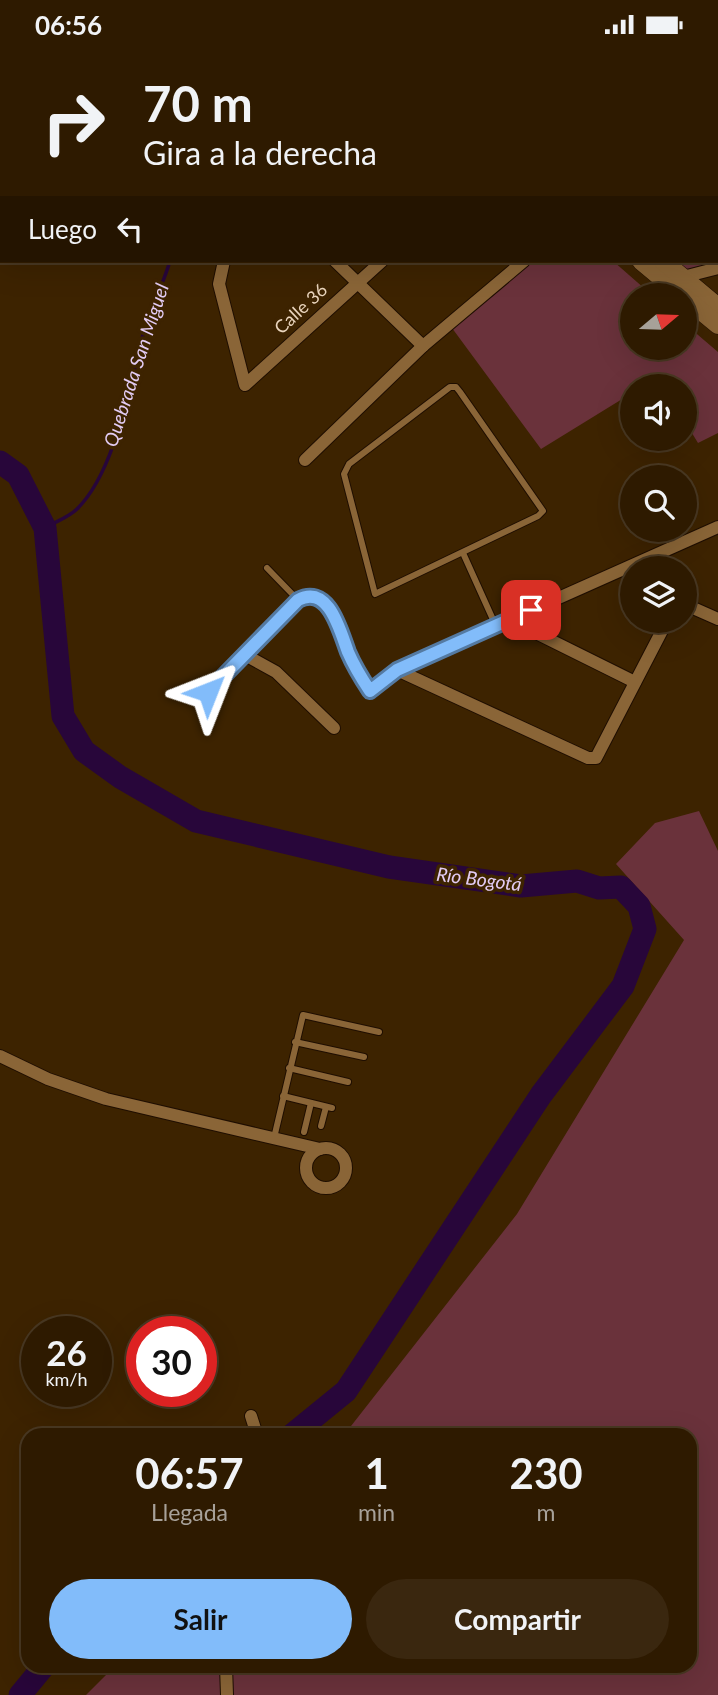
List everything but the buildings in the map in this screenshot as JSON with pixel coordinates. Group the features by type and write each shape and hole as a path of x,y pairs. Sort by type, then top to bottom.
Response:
{"main road":[{"path":"643,263 668,283"},
{"path":"666,263 718,307"},
{"path":"697,307 718,325"}],"street":[{"name":"Calle 36","path":"224,263 219,284 245,385 380,263"},
{"path":"337,263 423,346"},
{"path":"305,460 423,346 522,263"},
{"path":"683,277 718,268"},
{"path":"661,556 718,527"},
{"path":"208,692 247,656 298,600 308,595 316,596 336,617 348,650 370,691 397,670 495,624 620,576"},
{"path":"697,610 718,619"},
{"path":"509,619 635,682"},
{"path":"397,670 588,758 596,758 661,633"},
{"path":"247,656 276,671 334,728"},
{"path":"0,1056 48,1079 106,1099 320,1149"},
{"path":"251,1416 255,1428"},
{"path":"226,1673 227,1695"}],"lane":[{"path":"450,387 460,392 543,511 463,553 376,594 344,474 349,464 450,387"},
{"path":"463,553 495,624"},
{"path":"267,568 298,600"},
{"path":"274,1138 301,1018 307,1014 379,1032"},
{"path":"295,1042 364,1057"},
{"path":"289,1068 348,1082"},
{"path":"283,1096 329,1107 321,1126"},
{"path":"304,1132 311,1103"}],"shaded area":[{"path":"530,263 615,263 638,283 620,283 620,361 696,361 697,334 718,352 718,433 697,441 697,374 620,374 620,400 541,449 452,328"},
{"path":"672,263 718,263 684,273"},
{"path":"699,811 718,851 718,1695 86,1695 108,1673 697,1673 697,1428 349,1428 517,1214 684,940 616,864 655,823"}],"waterway":[{"name":"Quebrada San Miguel","path":"45,528 77,509 91,493 102,472 120,425 147,322 169,263"},
{"name":"Río Bogotá","path":"0,462 18,475 45,528 63,716 84,751 120,777 196,821 389,867 521,886 577,881 599,888 621,887 639,906 645,929 623,986 541,1095 346,1391 301,1428"},
{"name":"Río Bogotá","path":"20,1695 38,1673"}],"route":[{"path":"208,692 247,656 298,600 308,595 316,596 336,617 358,672 370,691 397,670 531,610"}]}
